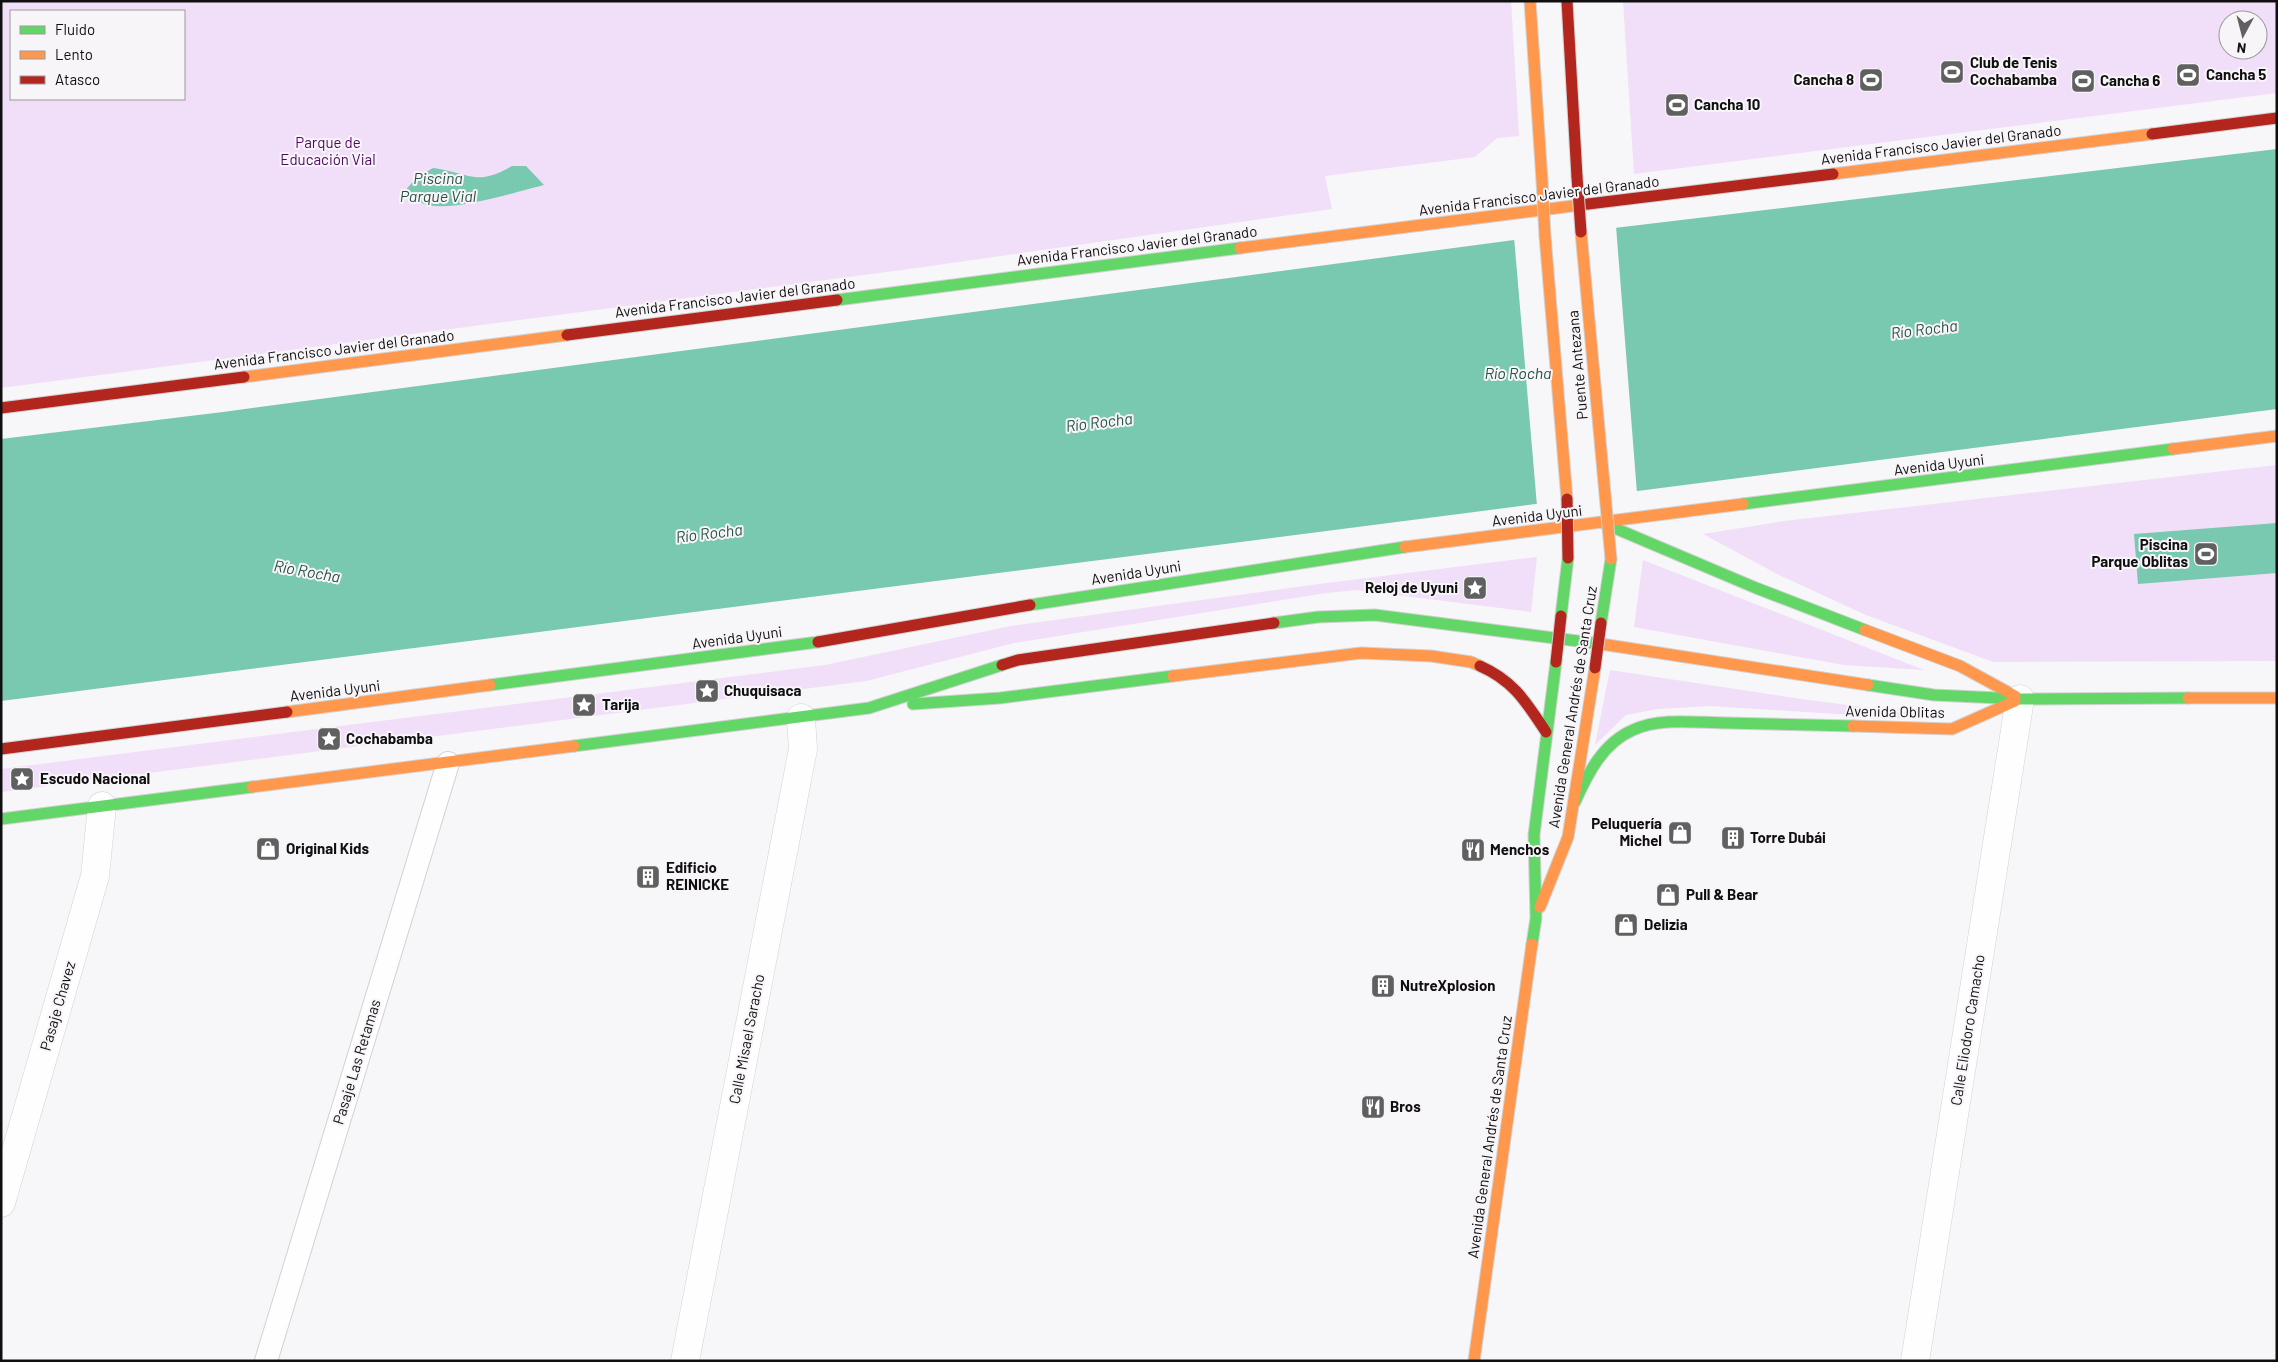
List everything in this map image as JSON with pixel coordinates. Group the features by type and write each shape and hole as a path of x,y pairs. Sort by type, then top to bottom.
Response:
{"main road":[{"name":"Puente Antezana","path":"1530,1 1545,236 1567,499"},
{"name":"Puente Antezana","path":"1567,1 1581,232 1605,494"},
{"name":"Avenida Francisco Javier del Granado","path":"1,408 1114,264 2277,118"},
{"name":"Avenida Uyuni","path":"1,749 834,640 1007,609 1360,553 2277,436"},
{"name":"Avenida General Andrés de Santa Cruz","path":"1536,918 1568,837 1575,802 1611,559 1605,494"},
{"name":"Avenida General Andrés de Santa Cruz","path":"1474,1361 1536,918 1534,834 1568,558 1567,499"},
{"path":"1604,523 1756,588 1960,666 2020,699"},
{"path":"870,708 1018,660 1318,617 1375,616 1650,651 1934,695 2020,699"},
{"path":"1,819 870,708 1000,698 1361,653 1431,656 1471,662 1499,674 1522,696 1546,732"},
{"name":"Avenida Oblitas","path":"1575,802 1590,767 1604,750 1633,730 1674,722 1952,728 2020,699 2277,698"}],"street":[{"name":"Calle Eliodoro Camacho","path":"1915,1361 2020,699"},
{"name":"Calle Misael Saracho","path":"685,1361 803,749 800,718"},
{"name":"Pasaje Chavez","path":"1,1203 95,876 102,806"}],"lane":[{"name":"Pasaje Las Retamas","path":"266,1361 448,762"}],"green space":[{"name":"Parque de Educación Vial","path":"1,1 1511,1 1519,136 1497,138 1475,157 1325,176 1332,209 902,270 1,388"},
{"name":"Club de Tenis Cochabamba","path":"1623,1 2277,1 2277,93 1634,174"},
{"path":"2277,465 2277,661 1993,662 1866,615 1779,575 1703,534 1784,521"},
{"path":"1537,557 1531,612 1357,590 1326,593 1014,643 866,681 1,792 1,769 825,665 1011,626 1319,584"},
{"path":"1643,560 1924,670 1844,665 1634,627"},
{"path":"1610,670 1801,699 1933,716 1898,718 1712,706 1658,709 1626,715 1595,745"}],"water":[{"name":"Río Rocha","path":"2277,149 2277,409 1,701 1,439 223,412 1514,240"},
{"name":"Piscina Parque Vial","path":"512,166 526,166 544,185 466,204 450,206 424,204 404,192 416,178 433,168 481,177 490,176"},
{"name":"Piscina Parque Oblitas","path":"2277,523 2277,573 2138,584 2134,534"}],"pier":[{"path":"1616,226 1637,493 1537,506 1514,237"}],"traffic: fast":[{"path":"837,300 1240,248"},
{"path":"1743,504 2173,449"},
{"path":"1605,524 1756,588 1865,630"},
{"path":"1030,605 1405,547"},
{"path":"1561,616 1568,558"},
{"path":"1601,623 1611,559"},
{"path":"1274,623 1318,617 1375,615 1601,644"},
{"path":"490,685 818,642"},
{"path":"1532,944 1536,918 1534,835 1556,662"},
{"path":"574,746 869,708 1002,665"},
{"path":"913,704 1000,698 1173,676"},
{"path":"1868,685 1934,695 2020,699 2188,698"},
{"path":"1575,802 1585,780 1605,751 1622,736 1644,726 1667,722 1853,726"},
{"path":"1,819 252,787"}],"traffic: slow":[{"path":"1530,1 1542,180"},
{"path":"1833,174 2152,134"},
{"path":"1542,180 1545,236"},
{"path":"1240,248 1588,204"},
{"path":"1581,232 1605,494"},
{"path":"1545,236 1567,499"},
{"path":"244,377 567,335"},
{"path":"2173,449 2277,436"},
{"path":"1605,494 1611,559"},
{"path":"1405,547 1743,504"},
{"path":"1865,630 1960,666 2015,696"},
{"path":"1601,644 1868,685"},
{"path":"1173,676 1361,653 1431,656 1471,662 1480,666"},
{"path":"1540,907 1568,837 1595,668"},
{"path":"287,712 490,685"},
{"path":"2188,698 2277,698"},
{"path":"1853,726 1952,729 2015,701"},
{"path":"252,787 574,746"},
{"path":"1474,1361 1532,944"}],"traffic: jam":[{"path":"1567,1 1577,177"},
{"path":"2152,134 2277,118"},
{"path":"1588,204 1833,174"},
{"path":"1577,177 1581,232"},
{"path":"567,335 837,300"},
{"path":"1,408 244,377"},
{"path":"1567,499 1568,558"},
{"path":"818,642 1030,605"},
{"path":"1556,662 1561,616"},
{"path":"1002,665 1018,660 1274,623"},
{"path":"1595,668 1601,623"},
{"path":"1480,666 1502,678 1511,686 1546,732"},
{"path":"1,749 287,712"}],"place":[{"name":"Club de Tenis Cochabamba","path":"1952,72"},
{"name":"Cancha 5","path":"2188,75"},
{"name":"Cancha 8","path":"1871,80"},
{"name":"Cancha 6","path":"2083,81"},
{"name":"Cancha 10","path":"1677,105"},
{"name":"Piscina Parque Oblitas","path":"2206,554"},
{"name":"Reloj de Uyuni","path":"1475,588"},
{"name":"Chuquisaca","path":"707,691"},
{"name":"Tarija","path":"584,705"},
{"name":"Cochabamba","path":"329,739"},
{"name":"Escudo Nacional","path":"22,779"},
{"name":"Peluquería Michel","path":"1680,833"},
{"name":"Torre Dubái","path":"1733,838"},
{"name":"Original Kids","path":"268,849"},
{"name":"Menchos","path":"1473,850"},
{"name":"Edificio REINICKE","path":"648,877"},
{"name":"Pull & Bear","path":"1668,895"},
{"name":"Delizia","path":"1626,925"},
{"name":"NutreXplosion","path":"1383,986"},
{"name":"Bros","path":"1373,1107"}]}
